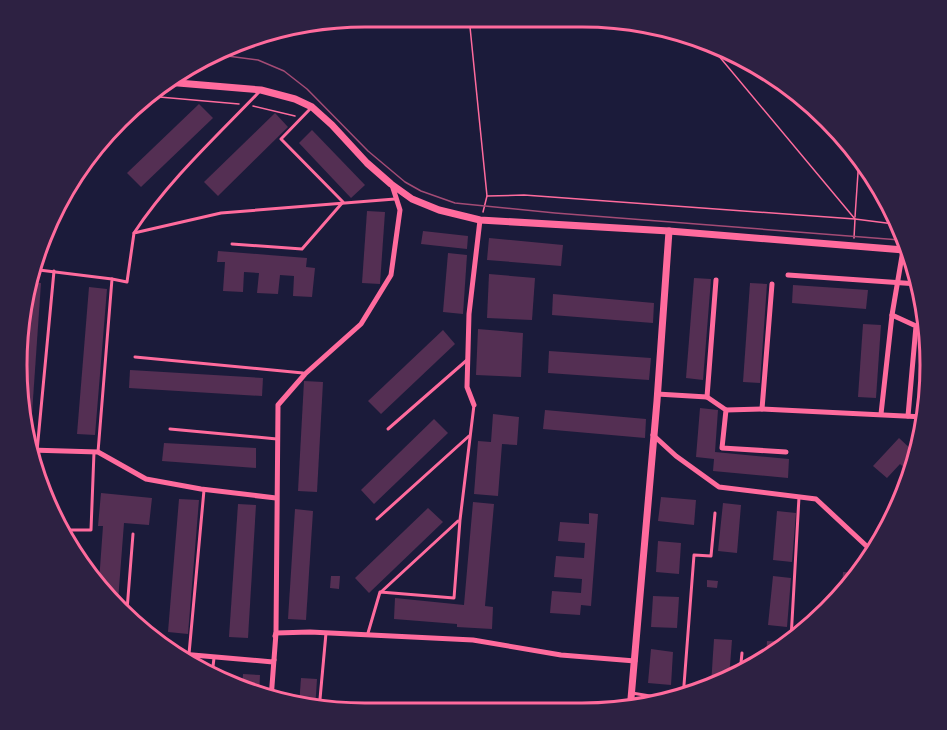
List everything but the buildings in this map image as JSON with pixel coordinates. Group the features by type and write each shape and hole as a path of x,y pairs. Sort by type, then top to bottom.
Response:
{"street":[{"path":"178,83 261,90 295,99 312,107 367,163 412,199 439,210 480,220 669,231 899,250"},
{"path":"272,689 276,633 278,405 305,374 361,324 391,275 400,210 391,184"},
{"path":"474,405 467,387 468,314 480,220"},
{"path":"631,699 669,231"},
{"path":"881,414 892,315 903,258"},
{"path":"788,275 909,283"},
{"path":"707,397 716,280"},
{"path":"762,409 772,284"},
{"path":"892,315 916,326 908,416"},
{"path":"657,397 707,397 726,410 762,409 916,416"},
{"path":"726,410 722,448 786,452"},
{"path":"653,435 676,456 719,487 816,499 867,547"},
{"path":"38,450 96,452 146,479 276,498"},
{"path":"276,633 472,640 561,655 635,661"},
{"path":"192,656 273,662"}],"lane":[{"path":"41,270 127,282 134,233 151,207 169,185 261,90"},
{"path":"312,107 281,139 343,202"},
{"path":"134,233 221,213 396,199"},
{"path":"232,244 302,249 343,202"},
{"path":"35,439 54,271"},
{"path":"70,530 91,530 112,279"},
{"path":"135,357 305,374"},
{"path":"388,429 467,360"},
{"path":"380,592 454,598 460,520 474,405"},
{"path":"170,429 277,439"},
{"path":"377,519 470,435"},
{"path":"189,654 204,489"},
{"path":"791,630 799,496"},
{"path":"684,687 694,555 711,556 715,513"},
{"path":"368,635 380,592 460,520"},
{"path":"127,605 134,534"},
{"path":"320,700 326,633"},
{"path":"741,663 742,653"},
{"path":"193,656 273,662"},
{"path":"213,666 214,658"},
{"path":"632,693 651,696"}],"path":[{"path":"470,27 487,195 480,220"},
{"path":"720,57 855,219"},
{"path":"159,97 247,105 302,117"},
{"path":"855,246 858,170"},
{"path":"487,195 524,195 888,223"}],"tram line":[{"path":"229,56 258,60 284,71 307,89 368,151 405,182 421,191 455,203 895,240"}]}
